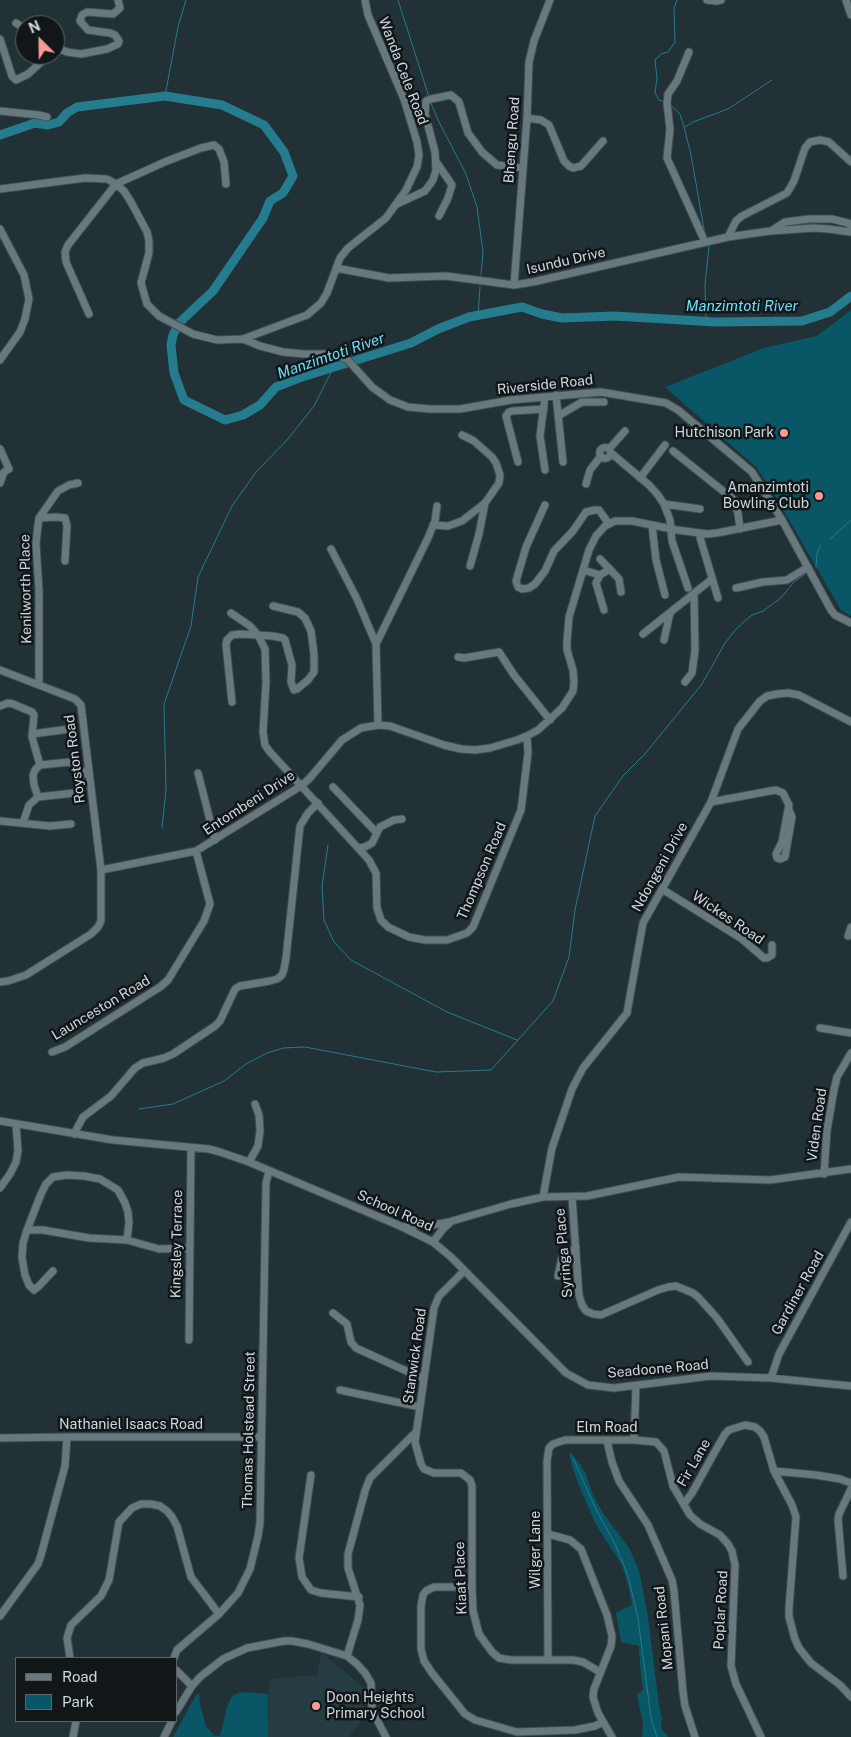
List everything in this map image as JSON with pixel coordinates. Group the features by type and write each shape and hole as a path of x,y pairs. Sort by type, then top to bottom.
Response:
{"street":[{"path":"65,51 81,54 107,49 118,44 119,41 115,35 88,30 80,21 82,15 86,12 113,14 120,8 118,0"},
{"name":"Wanda Cele Road","path":"116,184 124,191 147,232 150,248 142,283 144,295 147,304 154,312 166,320 193,334 217,340 242,339 295,321 314,310 327,293 340,258 348,248 376,227 397,204 412,179 419,155 404,100 368,15 364,0"},
{"name":"Bhengu Road","path":"514,284 527,118 529,62 534,41 550,0"},
{"path":"708,0 721,0"},
{"path":"846,0 851,15"},
{"path":"0,39 12,76 16,80 28,74 38,65"},
{"path":"689,52 668,94 670,129 667,158 705,242"},
{"path":"439,216 448,198 452,184 437,163 425,114 426,101 451,95 459,102 468,133 482,152 497,164 523,168"},
{"path":"0,111 39,115 46,118"},
{"path":"527,118 546,122 549,125 566,164 573,168 581,166 603,141"},
{"path":"728,237 736,221 742,216 787,194 794,181 805,148 810,142 820,140 829,142 851,162"},
{"path":"89,314 66,262 65,252 68,245 116,184 167,161 214,145 220,149 224,162 226,184"},
{"path":"397,204 425,191 433,180 437,163"},
{"path":"0,189 85,178 108,179 116,184"},
{"name":"Isundu Drive","path":"770,231 785,222 809,219 841,221 851,226"},
{"name":"Isundu Drive","path":"336,268 389,278 446,276 514,284 533,282 728,237 770,231 829,228 851,232"},
{"path":"0,229 24,275 29,299 20,332 0,360"},
{"name":"Riverside Road","path":"242,339 283,352 330,354 347,359 360,375 390,400 408,407 460,409 545,396 601,392 666,402 747,466 782,520 835,615 851,622"},
{"path":"556,395 564,462"},
{"path":"545,396 540,436 545,470"},
{"path":"558,416 582,402 604,402"},
{"path":"518,462 506,416 512,411 544,409"},
{"path":"586,484 590,470 601,456 608,458 610,451 625,431"},
{"path":"433,525 442,527 456,524 485,503 499,483 500,475 492,457 474,441 462,435"},
{"path":"640,478 665,445"},
{"path":"0,449 9,469 4,472 0,483"},
{"path":"610,451 658,494 670,520 672,541 691,591 695,650 692,673 686,682"},
{"path":"673,451 733,500 738,513 740,529"},
{"name":"Kenilworth Place","path":"39,684 39,590 36,544 39,518 58,490 78,483"},
{"path":"470,566 485,503"},
{"path":"664,504 700,509"},
{"path":"545,505 526,547 516,581 518,587 522,589 529,588 535,584 554,551 573,531 586,512 599,510 609,524 622,520 699,534 717,533 782,520"},
{"path":"376,644 428,538 438,506"},
{"path":"39,518 65,518 67,526 65,561"},
{"name":"Entombeni Drive","path":"101,870 196,851 301,786 342,740 361,728 378,725 399,728 460,749 475,750 490,748 527,736 550,720 569,699 574,682 573,670 567,650 568,625 592,543 601,530 609,524"},
{"path":"652,525 656,560 665,595"},
{"path":"699,534 718,598"},
{"path":"331,549 357,599 376,644 378,725"},
{"path":"600,559 618,579 621,592"},
{"path":"736,588 763,582 787,580 808,566"},
{"path":"604,610 596,583 600,575 610,569"},
{"path":"583,570 600,575"},
{"path":"643,634 670,613 691,591 712,579"},
{"path":"232,702 226,656 227,640 232,635 278,636 286,640 292,666 292,690 298,690 312,675 315,668 308,624 305,618 298,612 272,606"},
{"path":"231,613 242,620 258,635"},
{"path":"664,640 670,613"},
{"name":"Thompson Road","path":"258,635 265,650 266,659 264,739 270,752 373,865 376,873 378,915 388,926 409,937 425,940 447,940 467,933 478,920 491,881 520,810 528,753 527,736"},
{"path":"458,657 464,658 499,652 514,675 550,720"},
{"name":"Royston Road","path":"0,670 75,699 81,705 101,870"},
{"name":"Ndongeni Drive","path":"543,1197 552,1148 572,1089 583,1068 627,1013 643,923 712,802 738,729 760,701 767,696 782,693 800,696 851,722"},
{"path":"0,706 8,703 32,712 34,718 33,743 40,765"},
{"path":"32,734 70,729"},
{"path":"38,797 33,780 35,770 40,765 70,762 89,776"},
{"path":"198,773 215,840"},
{"path":"334,788 377,833"},
{"path":"712,802 776,790 783,793 787,798 792,817 784,856 780,859 777,858 776,854 782,842 789,810"},
{"path":"23,823 29,805 38,797 75,793"},
{"path":"74,1134 83,1117 111,1096 135,1068 143,1063 172,1054 215,1026 220,1021 235,989 240,986 270,981 282,975 286,958 300,826 308,813 318,803"},
{"path":"359,848 372,843 380,827 394,820 402,819"},
{"path":"0,821 50,826 71,824"},
{"name":"Launceston Road","path":"52,1052 64,1047 160,987 168,980 204,921 210,904 196,851"},
{"path":"0,982 8,982 26,975 91,934 98,927 101,921 101,870"},
{"name":"Wickes Road","path":"662,889 742,939 764,958 772,955 772,945"},
{"path":"848,936 851,927"},
{"path":"820,1028 851,1033"},
{"name":"Viden Road","path":"824,1174 827,1130 834,1090 837,1077 851,1053"},
{"path":"249,1162 258,1146 260,1131 260,1115 255,1104"},
{"path":"0,1121 16,1124 18,1152 16,1162 0,1188"},
{"name":"School Road","path":"16,1124 74,1134 220,1152 249,1162 398,1225 433,1242 452,1221 543,1197 587,1196 678,1177 770,1180 851,1170"},
{"name":"Kingsley Terrace","path":"189,1340 191,1148"},
{"name":"Thomas Holstead Street","path":"174,1657 178,1650 219,1614 238,1593 250,1569 254,1554 260,1523 266,1183 269,1171"},
{"path":"53,1271 34,1290 25,1275 22,1258 23,1242 27,1230 46,1184 53,1177 67,1174 100,1180 118,1190 128,1212 127,1240"},
{"name":"Syringa Place","path":"572,1197 579,1295 586,1311 601,1315 658,1290 676,1286 698,1297 721,1323 748,1362"},
{"path":"398,1225 422,1226 452,1221"},
{"name":"Gardiner Road","path":"771,1378 779,1354 851,1222"},
{"path":"27,1230 43,1230 89,1238 127,1240 159,1249 190,1248"},
{"name":"Seadoone Road","path":"433,1242 566,1373 588,1385 614,1388 711,1376 771,1378 851,1386"},
{"path":"558,1276 562,1257 576,1248"},
{"name":"Stanwick Road","path":"418,1455 415,1442 416,1432 436,1301 464,1271"},
{"path":"333,1313 347,1324 351,1342 356,1348 424,1379"},
{"path":"634,1440 636,1386"},
{"path":"340,1390 420,1408"},
{"name":"Fir Lane","path":"684,1504 725,1434 735,1427 754,1427 764,1437 774,1471"},
{"path":"347,1656 360,1610 359,1597 348,1568 348,1554 367,1484 376,1472 416,1432"},
{"path":"0,1616 38,1564 42,1555 65,1466 67,1437"},
{"name":"Nathaniel Isaacs Road","path":"0,1438 261,1437"},
{"name":"Elm Road","path":"553,1444 565,1440 634,1440 656,1442 660,1446"},
{"name":"Mopani Road","path":"607,1441 618,1481 648,1525 672,1580 685,1706 695,1737"},
{"name":"Wilger Lane","path":"548,1659 548,1453 549,1448 553,1444"},
{"name":"Poplar Road","path":"660,1446 664,1451 673,1486 694,1520 720,1535 732,1551 735,1565 732,1666 736,1684 761,1737"},
{"name":"Kiaat Place","path":"418,1455 420,1464 429,1472 461,1474 470,1480 472,1486 472,1587 475,1622 479,1634 492,1652 500,1658 511,1660 548,1659 583,1662 600,1672"},
{"path":"774,1471 816,1475 851,1483"},
{"path":"774,1471 792,1505 796,1517 788,1608 795,1639 799,1648 811,1662 840,1685 851,1697"},
{"path":"311,1475 299,1558 302,1578 312,1590 321,1594 359,1597"},
{"path":"843,1576 838,1519 851,1489"},
{"path":"70,1657 68,1638 71,1625 101,1596 110,1580 119,1522 132,1508 141,1504 160,1506 172,1517 177,1526 192,1577 219,1614"},
{"path":"548,1534 570,1540 582,1549 607,1616 612,1636 612,1646 600,1672 593,1697 598,1713 612,1737"},
{"path":"472,1587 434,1587 423,1595 421,1606 421,1649 424,1661 465,1714 475,1720 517,1732 575,1730 595,1726 603,1722"},
{"path":"178,1709 200,1677 223,1659 247,1648 292,1641 347,1656 365,1673 371,1684 375,1716 386,1737"},
{"path":"178,1672 192,1686"},
{"path":"73,1737 76,1722"},
{"path":"164,1737 172,1722"}],"shaded area":[{"name":"Doon Heights Primary School","path":"321,1652 363,1687 363,1718 349,1737 268,1737 269,1679 317,1675"}],"green space":[{"name":"Hutchison Park","path":"851,310 851,616 841,610 757,468 665,387 764,348 817,336"},
{"path":"571,1452 585,1472 593,1495 603,1513 629,1548 639,1570 648,1617 662,1719 661,1728 668,1737 642,1737 643,1724 637,1695 643,1690 639,1646 621,1642 616,1613 632,1605 629,1589 622,1565 596,1525 583,1495 569,1455"},
{"path":"241,1692 268,1694 268,1737 173,1737 196,1695 199,1693 206,1726 214,1735 220,1736 227,1707 232,1696"}],"waterway":[{"path":"165,96 178,27 186,0"},
{"path":"398,0 429,97"},
{"path":"665,102 659,100 655,93 657,78 655,60 661,54 668,52 675,42 674,8 677,0"},
{"path":"685,127 693,122 728,109 772,80"},
{"name":"Manzimtoti River","path":"0,135 35,123 48,125 59,122 67,113 77,107 165,96 222,105 264,125 284,152 293,176 283,193 270,201 263,218 213,291 179,323 173,335 171,345 174,373 184,400 225,420 243,415 260,405 276,387 411,343 438,329 469,317 522,307 562,318 614,316 716,322 802,321 830,312 851,296"},
{"path":"431,103 466,174 477,207 483,252 481,275"},
{"path":"671,106 680,114 684,127 691,155 705,235"},
{"path":"706,321 705,285 709,246"},
{"path":"478,315 480,287"},
{"path":"162,828 166,790 164,704 191,626 198,577 232,506 256,472 288,439 314,406 333,368"},
{"path":"830,539 851,520"},
{"path":"816,567 817,553 820,546"},
{"path":"139,1109 173,1104 224,1081 246,1064 267,1053 283,1048 305,1047 436,1072 491,1070 553,1001 569,957 575,910 595,816 623,776 644,755 702,684 725,643 736,629 752,615 763,611 781,598 793,583 805,574"},
{"path":"328,845 322,886 324,920 334,942 351,960 447,1012 517,1040"},
{"path":"573,1458 595,1507 616,1546 628,1576 638,1618 651,1718 657,1737"}],"place":[{"name":"Hutchison Park","path":"784,433"},
{"name":"Amanzimtoti Bowling Club","path":"819,496"},
{"name":"Doon Heights Primary School","path":"316,1706"}]}
